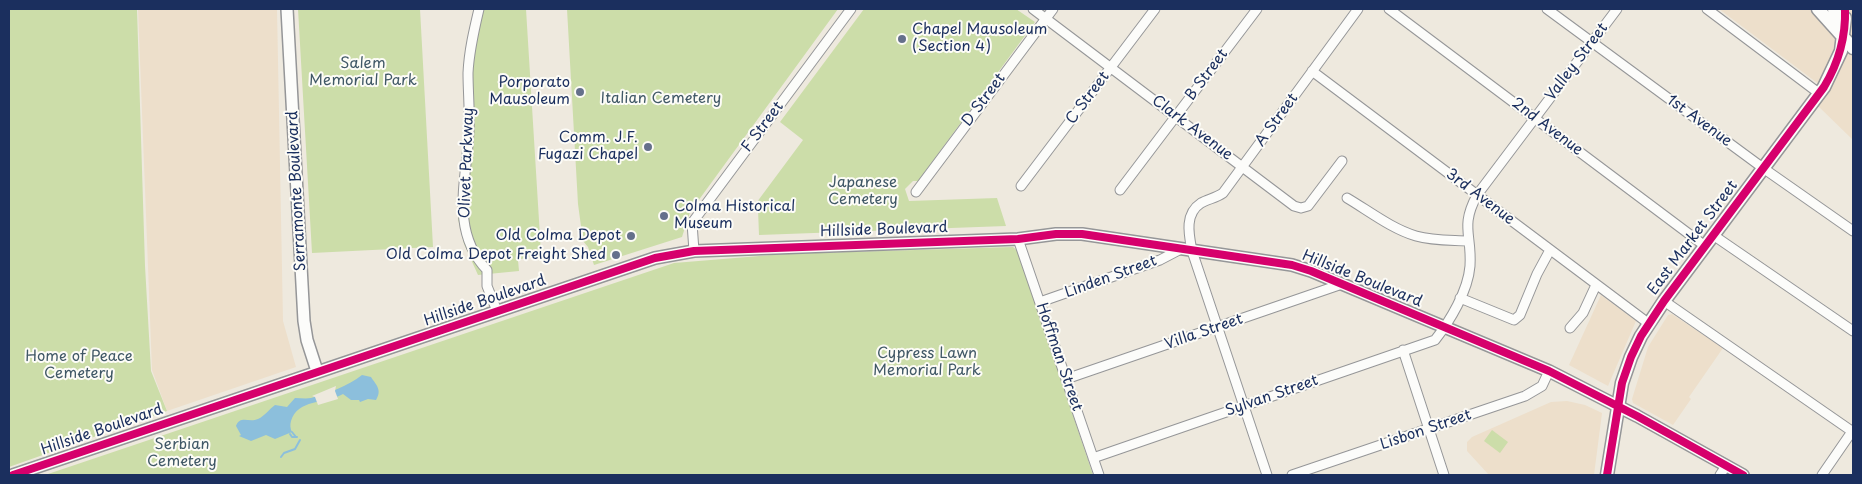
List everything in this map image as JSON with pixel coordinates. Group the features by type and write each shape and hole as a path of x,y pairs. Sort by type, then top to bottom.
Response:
{"main road":[{"name":"Serramonte Boulevard","path":"287,9 304,321 307,340 318,371"},
{"name":"East Market Street","path":"1608,475 1618,406 1630,357 1648,323 1820,94 1842,49 1844,37 1837,13"},
{"path":"1837,13 1844,37 1853,48"},
{"name":"Hillside Boulevard","path":"13,475 655,258 694,251 1018,239 1070,233 1095,235 1292,265 1311,271 1549,371 1618,406 1723,470 1743,475"}],"street":[{"name":"Olivet Parkway","path":"480,9 469,58 469,132 463,201 468,240 475,255 488,270 487,286 497,311"},
{"name":"F Street","path":"694,251 692,224 851,9"},
{"name":"Clark Avenue","path":"1034,9 1294,206 1301,208 1308,206 1342,161"},
{"name":"D Street","path":"916,192 1053,9"},
{"name":"C Street","path":"1021,186 1155,9"},
{"name":"B Street","path":"1120,190 1257,9"},
{"name":"A Street","path":"1186,250 1191,214 1200,204 1223,193 1358,9"},
{"name":"2nd Avenue","path":"1389,9 1705,246"},
{"name":"1st Avenue","path":"1547,9 1763,168 1853,231"},
{"name":"Valley Street","path":"1445,327 1460,298 1470,269 1467,222 1469,210 1477,194 1617,9"},
{"path":"1707,9 1820,94"},
{"name":"3rd Avenue","path":"1312,71 1648,323"},
{"path":"1347,198 1401,230 1416,236 1468,241"},
{"path":"1713,235 1853,331"},
{"name":"Hoffman Street","path":"1018,239 1099,475"},
{"path":"1186,250 1217,328 1267,475"},
{"name":"Linden Street","path":"1040,302 1186,250"},
{"path":"1460,298 1514,320 1520,315 1537,274 1550,250"},
{"name":"Villa Street","path":"1066,380 1342,284"},
{"path":"1570,328 1579,318 1596,285"},
{"path":"1664,301 1853,431 1822,475"},
{"name":"Sylvan Street","path":"1093,458 1435,340 1445,327"},
{"path":"1403,350 1444,475"},
{"name":"Lisbon Street","path":"1292,475 1532,392 1542,386 1549,371"}],"shaded area":[{"path":"138,9 277,9 283,321 296,367 167,411 152,370"},
{"path":"1719,9 1853,9 1853,140 1817,105 1828,91"},
{"path":"1601,295 1636,321 1608,386 1569,365"},
{"path":"1672,314 1723,348 1689,397 1691,399 1673,425 1633,403 1632,399 1648,347 1668,315"},
{"path":"1567,401 1585,405 1602,413 1594,475 1489,475 1467,451 1467,442 1472,437 1551,402"}],"green space":[{"name":"Home of Peace Cemetery","path":"9,9 137,9 145,266 151,371 167,411 9,467"},
{"name":"Salem Memorial Park","path":"298,9 420,9 433,247 312,253"},
{"path":"479,9 526,9 541,253 518,260 519,271 478,275 464,244 458,219 458,206 466,125 464,73"},
{"name":"Italian Cemetery","path":"567,9 838,9 690,212 682,237 594,265 588,247 583,241 578,204"},
{"name":"Japanese Cemetery","path":"864,9 1016,9 1035,22 918,181 913,181 905,189 909,201 997,198 1006,226 759,235 758,209 754,206 803,140 780,122"},
{"name":"Cypress Lawn Memorial Park","path":"1013,247 1018,251 1093,475 45,475 674,263 784,254"},
{"path":"1492,430 1508,442 1500,453 1484,441"}],"water":[{"path":"362,375 371,377 377,386 379,393 376,400 368,399 360,402 359,400 351,400 343,394 305,405 294,414 290,426 292,432 275,439 266,435 251,441 239,436 241,435 236,426 242,420 258,419 275,405 287,407 295,398 309,398 325,394 344,386"}],"pier":[{"path":"336,386 335,391 338,399 318,405 315,397 312,396"}],"waterway":[{"path":"292,432 296,437"},
{"path":"290,434 292,437 297,437"},
{"path":"281,457 284,453 295,449 300,440"}],"cycle path":[{"path":"1607,475 1622,383 1641,336 1664,301 1824,87 1834,68 1843,40 1845,9"},
{"path":"13,475 655,258 694,251 1018,239 1056,234 1082,234 1292,265 1311,271 1549,371 1637,416 1743,475"}],"place":[{"name":"Chapel Mausoleum (Section 4)","path":"902,39"},
{"name":"Porporato Mausoleum","path":"580,92"},
{"name":"Comm. J.F. Fugazi Chapel","path":"648,147"},
{"name":"Colma Historical Museum","path":"664,216"},
{"name":"Old Colma Depot","path":"631,236"},
{"name":"Old Colma Depot Freight Shed","path":"616,255"}],"park label":[{"name":"Serbian Cemetery","path":"182,454"}]}
